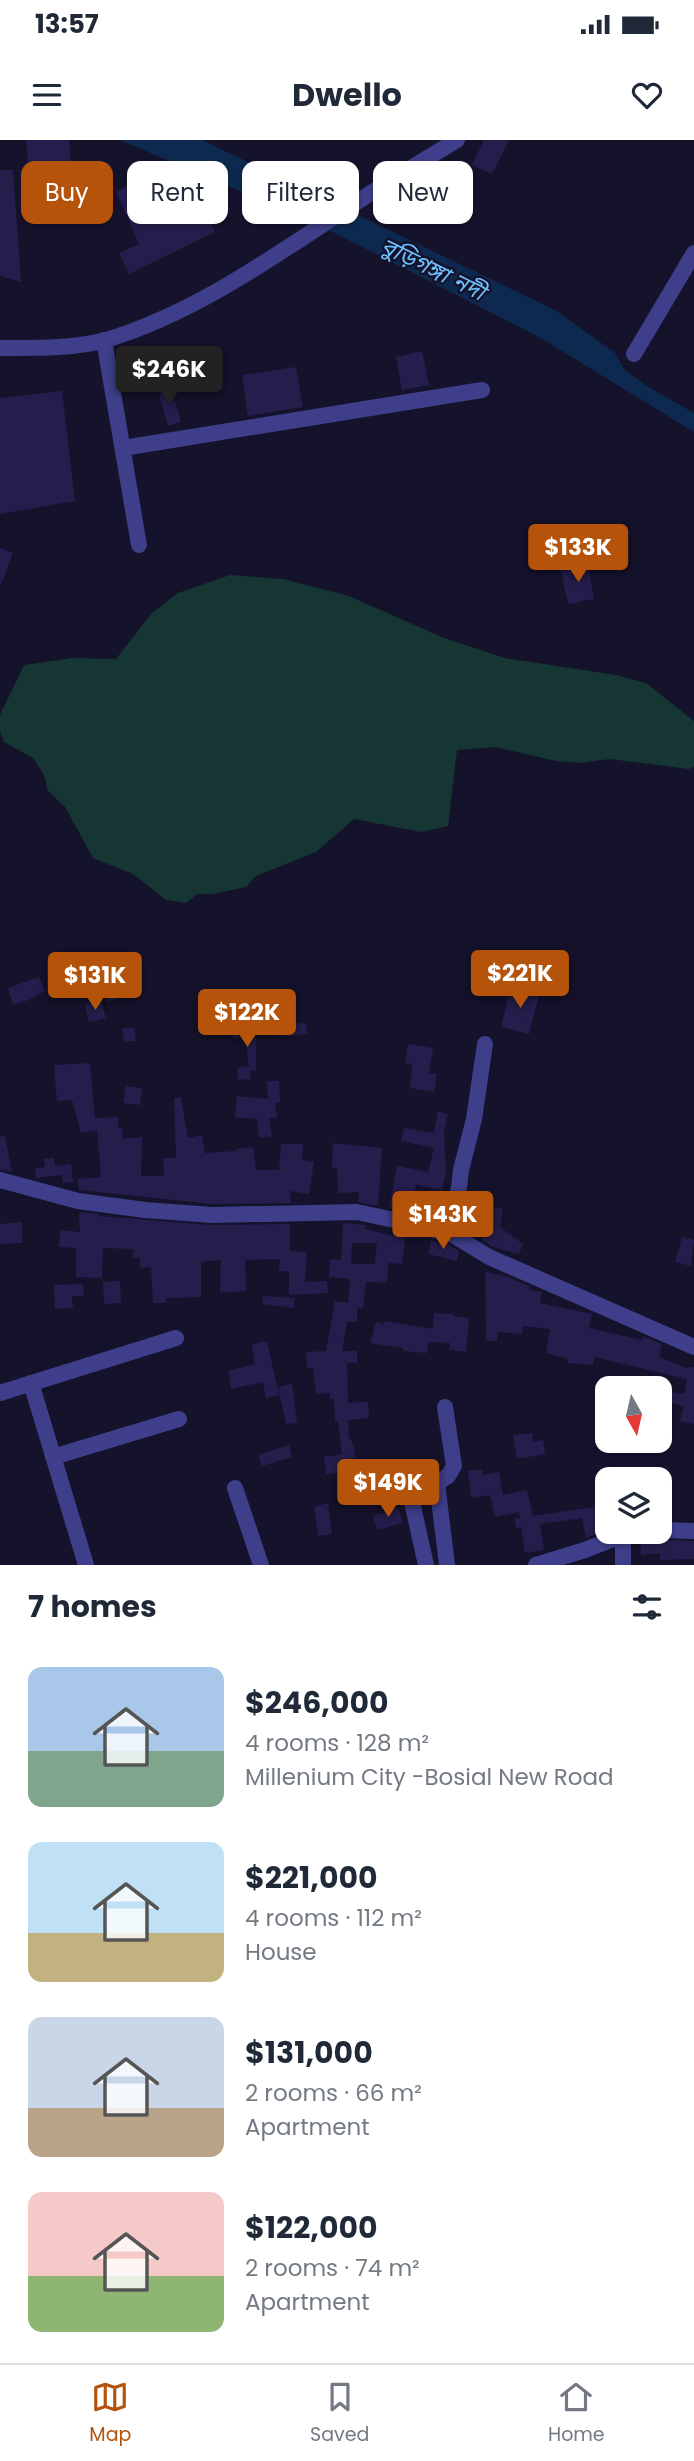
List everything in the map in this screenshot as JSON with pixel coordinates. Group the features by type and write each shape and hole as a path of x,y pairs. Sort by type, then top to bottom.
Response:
{"street":[{"path":"0,348 42,348 104,340 156,321 214,293 278,255 359,200 457,140"},
{"path":"634,354 694,253"},
{"path":"104,340 139,545"},
{"path":"123,448 482,390"},
{"path":"453,1235 461,1170 474,1119 485,1044"},
{"path":"0,1180 78,1202 212,1215 357,1212 453,1235 489,1257 694,1347"},
{"path":"0,1393 176,1338"},
{"path":"31,1383 86,1565"},
{"path":"445,1407 454,1466 448,1476 437,1483 447,1565"},
{"path":"53,1457 179,1419"},
{"path":"408,1484 426,1565"},
{"path":"235,1488 261,1565"},
{"path":"672,1530 694,1531"},
{"path":"536,1565 596,1544"},
{"path":"623,1565 626,1544"}],"green space":[{"path":"230,575 283,579 349,596 444,638 505,658 616,675 646,683 694,721 694,767 689,769 610,759 580,763 556,761 495,747 457,750 448,826 421,832 354,819 316,852 256,876 246,887 213,894 197,894 186,903 166,900 133,874 93,858 65,807 48,791 44,775 33,758 4,742 0,731 0,715 24,665 72,658 116,659 152,613 178,593"}],"water":[{"path":"120,140 202,140 246,161 242,161 242,192 228,186 228,161 169,161"},
{"name":"বুড়িগঙ্গা নদী","path":"359,216 557,311 615,353 624,369 650,388 694,413 694,432 539,337 317,224 359,224"}],"building":[{"path":"26,140 69,140 70,161 28,161"},
{"path":"484,140 509,140 492,174 473,165"},
{"path":"0,170 13,170 21,282 0,276"},
{"path":"127,187 127,217 116,192"},
{"path":"130,224 211,224 215,232 129,274 119,253 139,244"},
{"path":"422,351 429,385 402,390 396,357"},
{"path":"296,367 303,407 248,416 242,375"},
{"path":"171,387 181,422 168,426 158,390"},
{"path":"62,391 75,501 0,514 0,398"},
{"path":"0,548 13,553 1,585 0,584"},
{"path":"588,565 594,599 568,604 561,570"},
{"path":"39,977 45,991 29,1000 13,1004 8,988"},
{"path":"118,981 123,997 107,1002 102,985"},
{"path":"511,986 540,992 529,1034 501,1027"},
{"path":"101,1001 106,1018 89,1022 85,1005"},
{"path":"306,1023 307,1034 285,1036 284,1024"},
{"path":"234,1026 256,1026 256,1070 250,1071 251,1079 238,1080 237,1068 249,1066 245,1039 233,1039"},
{"path":"134,1027 136,1041 124,1042 122,1029"},
{"path":"408,1044 433,1048 429,1073 437,1074 434,1092 410,1088 412,1064 405,1063"},
{"path":"90,1063 95,1118 118,1117 118,1128 122,1128 123,1139 142,1137 141,1176 164,1176 163,1158 176,1158 174,1098 181,1097 188,1138 202,1135 205,1153 253,1147 256,1170 279,1170 281,1144 303,1144 302,1160 314,1162 309,1194 290,1191 291,1203 212,1204 79,1190 78,1179 101,1177 97,1130 81,1133 72,1100 57,1101 54,1065"},
{"path":"267,1081 279,1081 280,1102 275,1103 277,1117 269,1118 272,1136 259,1138 257,1119 235,1117 237,1096 268,1099"},
{"path":"126,1086 142,1088 140,1105 123,1103"},
{"path":"438,1111 448,1114 444,1131 446,1172 442,1190 416,1185 411,1213 389,1208 397,1166 428,1172 434,1148 401,1141 404,1128 434,1133"},
{"path":"5,1136 12,1171 0,1170 0,1137"},
{"path":"333,1143 382,1148 378,1206 358,1202 359,1192 338,1193 337,1169 332,1168"},
{"path":"54,1158 55,1166 71,1164 73,1182 63,1183 62,1175 36,1178 35,1168 45,1167 44,1159"},
{"path":"488,1206 503,1209 500,1227 523,1244 519,1254 493,1247 482,1240"},
{"path":"79,1212 211,1225 290,1224 290,1251 307,1252 305,1282 327,1281 328,1293 289,1295 289,1271 279,1271 280,1259 245,1260 246,1291 220,1293 221,1260 201,1262 201,1297 166,1298 166,1303 153,1303 151,1267 141,1268 139,1258 133,1258 133,1249 103,1248 102,1278 76,1277 76,1248 59,1247 60,1230 80,1232"},
{"path":"22,1222 22,1243 0,1244 0,1224"},
{"path":"343,1223 365,1225 365,1229 393,1236 394,1231 406,1233 402,1264 388,1263 387,1283 366,1282 363,1308 357,1308 357,1322 347,1322 342,1351 357,1351 357,1363 347,1363 348,1403 368,1402 369,1418 348,1420 349,1439 354,1448 357,1467 344,1469 345,1473 326,1474 324,1457 342,1454 338,1422 335,1422 334,1399 330,1399 330,1393 316,1394 313,1368 307,1368 306,1352 326,1351 335,1301 348,1303 350,1279 329,1277 330,1259 341,1260","holes":["352,1243 377,1243 375,1264 351,1264"]},
{"path":"682,1237 694,1240 691,1266 675,1262"},
{"path":"431,1240 459,1251 457,1261 428,1254"},
{"path":"485,1272 505,1276 529,1286 529,1290 542,1292 540,1303 592,1314 589,1328 642,1340 642,1337 648,1338 662,1344 659,1357 689,1369 694,1367 694,1424 680,1421 684,1406 672,1404 672,1392 684,1394 687,1379 594,1357 593,1365 568,1363 568,1359 546,1353 550,1329 523,1326 522,1334 497,1332 497,1341 486,1341"},
{"path":"120,1281 121,1303 104,1304 103,1282"},
{"path":"83,1284 84,1296 72,1296 73,1308 55,1309 54,1285"},
{"path":"263,1296 295,1298 294,1308 262,1304"},
{"path":"434,1313 469,1318 466,1352 449,1350 450,1343 428,1342 427,1353 403,1351 403,1348 370,1343 376,1322 433,1329"},
{"path":"267,1341 279,1395 266,1398 263,1382 231,1389 228,1371 255,1364 252,1344"},
{"path":"292,1384 297,1423 286,1424 278,1387"},
{"path":"532,1433 533,1442 543,1440 545,1454 517,1459 513,1435"},
{"path":"289,1445 292,1457 262,1466 258,1455"},
{"path":"483,1469 483,1475 499,1472 503,1495 527,1490 533,1516 595,1507 595,1535 586,1538 582,1518 540,1524 544,1550 525,1553 521,1527 516,1528 515,1518 520,1518 519,1512 495,1517 490,1495 471,1498 468,1471"},
{"path":"328,1503 332,1534 318,1536 314,1507"},
{"path":"398,1508 403,1523 377,1530 373,1516"},
{"path":"694,1541 694,1559 660,1560 660,1553 641,1555 640,1544"}]}
